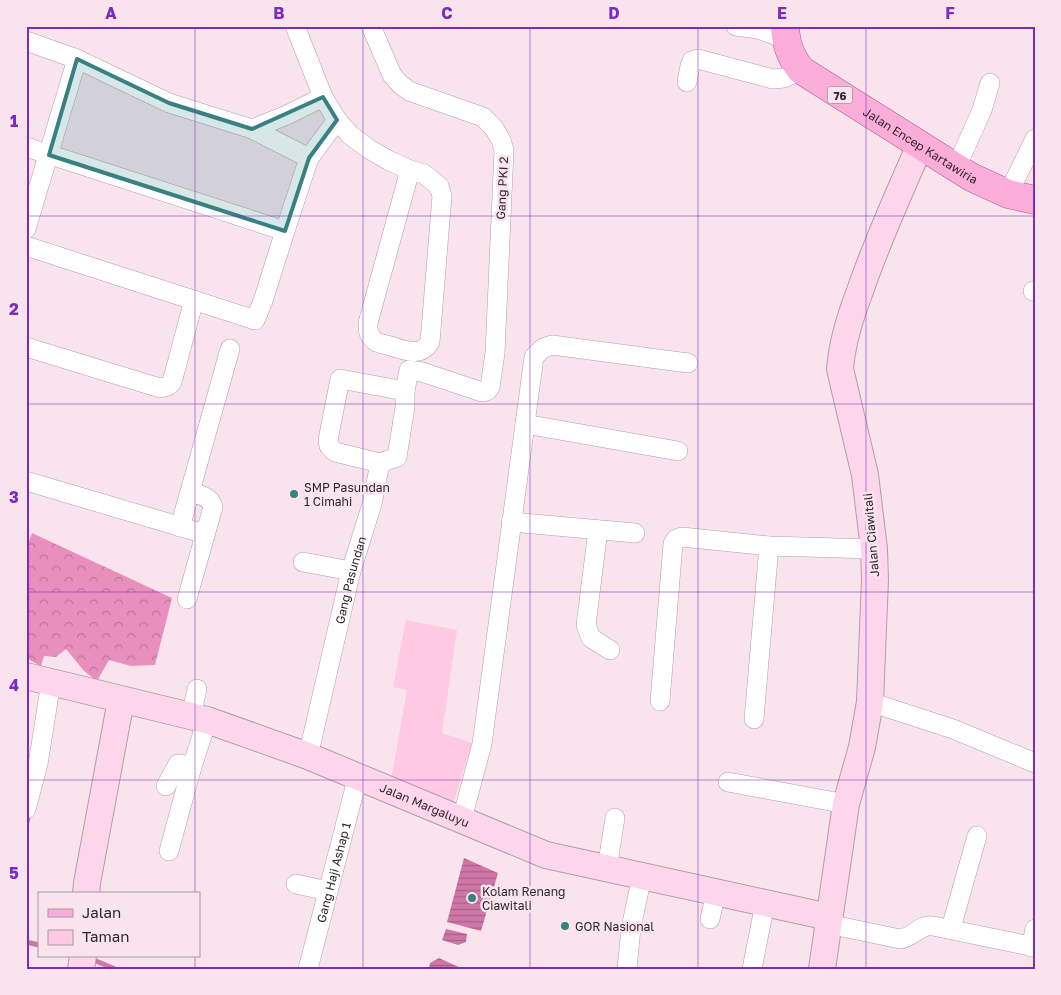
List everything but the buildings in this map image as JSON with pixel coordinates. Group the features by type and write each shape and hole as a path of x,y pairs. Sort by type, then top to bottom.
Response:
{"main road":[{"name":"Jalan Encep Kartawiria","path":"785,32 791,58 801,70 971,177 1008,194 1035,200"},
{"name":"Jalan Ciawitali","path":"822,969 846,804 862,747 870,702 874,549 865,475 840,370 841,352 848,324 872,255 920,145"},
{"name":"Jalan Margaluyu","path":"38,679 199,719 308,756 546,855 765,903 828,920"},
{"path":"86,892 128,701"},
{"path":"98,892 128,701"}],"street":[{"path":"295,26 323,97 337,120 350,135 369,149 410,170 424,174 438,186 442,196 430,342 420,352 412,352 375,341 368,332 368,323 410,170"},
{"name":"Gang PKI 2","path":"371,26 392,76 400,84 409,91 483,117 494,128 504,150 495,353 490,387 482,392 422,372 407,380"},
{"path":"736,26 785,32"},
{"path":"26,41 77,59 169,103 252,129 309,158"},
{"path":"26,229 77,59"},
{"path":"687,82 692,61 698,59 773,79 784,78 801,70"},
{"path":"956,168 982,110 990,82"},
{"path":"252,129 287,115 323,97"},
{"path":"26,246 255,320 263,301 309,158 337,120"},
{"path":"1008,194 1035,139"},
{"path":"26,147 285,231"},
{"path":"26,347 160,388 168,386 172,382 194,300"},
{"path":"462,819 482,744 534,357 543,348 552,345 688,363"},
{"path":"180,527 230,349"},
{"path":"340,379 407,380 406,407 397,457 380,463 335,452 329,446 328,440 340,379"},
{"path":"525,424 678,451"},
{"name":"Gang Pasundan","path":"308,756 351,571 372,504 380,463"},
{"path":"26,481 205,534"},
{"path":"187,599 213,507 212,502 208,498 191,492"},
{"path":"511,522 635,533"},
{"path":"598,530 586,625 591,638 610,650"},
{"path":"660,701 673,544 676,539 682,537 768,546 874,549"},
{"path":"754,720 768,546"},
{"path":"303,562 351,571"},
{"path":"26,809 38,764 38,679"},
{"path":"170,851 191,770 199,719 197,689"},
{"path":"870,702 953,729 1035,763"},
{"path":"166,786 178,764 191,770"},
{"name":"Gang Haji Ashap 1","path":"308,969 358,776"},
{"path":"728,782 846,804"},
{"path":"607,869 615,818"},
{"path":"951,928 977,836"},
{"path":"627,969 631,928 642,876"},
{"path":"296,884 328,891"},
{"path":"710,919 716,892"},
{"path":"752,969 765,903"},
{"path":"828,920 900,939 905,939 920,928 928,925 1034,941"}],"highlighted area":[{"path":"77,59 169,103 252,129 323,97 337,120 309,158 285,231 49,155"}],"green space":[{"path":"32,533 172,598 155,665 131,666 109,660 97,681 84,671 66,649 56,657 44,656 41,666 26,658 26,549"},
{"path":"406,620 457,630 442,733 472,743 453,804 391,780 407,690 393,687"}],"shaded area":[{"name":"Kolam Renang Ciawitali","path":"464,858 498,873 481,931 447,922"},
{"path":"446,929 467,934 466,942 458,945 442,940"},
{"path":"439,958 463,969 429,969 430,963"}],"waterway":[{"path":"26,825 29,814"},
{"path":"26,942 38,945"},
{"path":"96,961 115,969"}],"place":[{"name":"SMP Pasundan 1 Cimahi","path":"294,494"},
{"name":"Kolam Renang Ciawitali","path":"472,898"},
{"name":"GOR Nasional","path":"565,926"}]}
